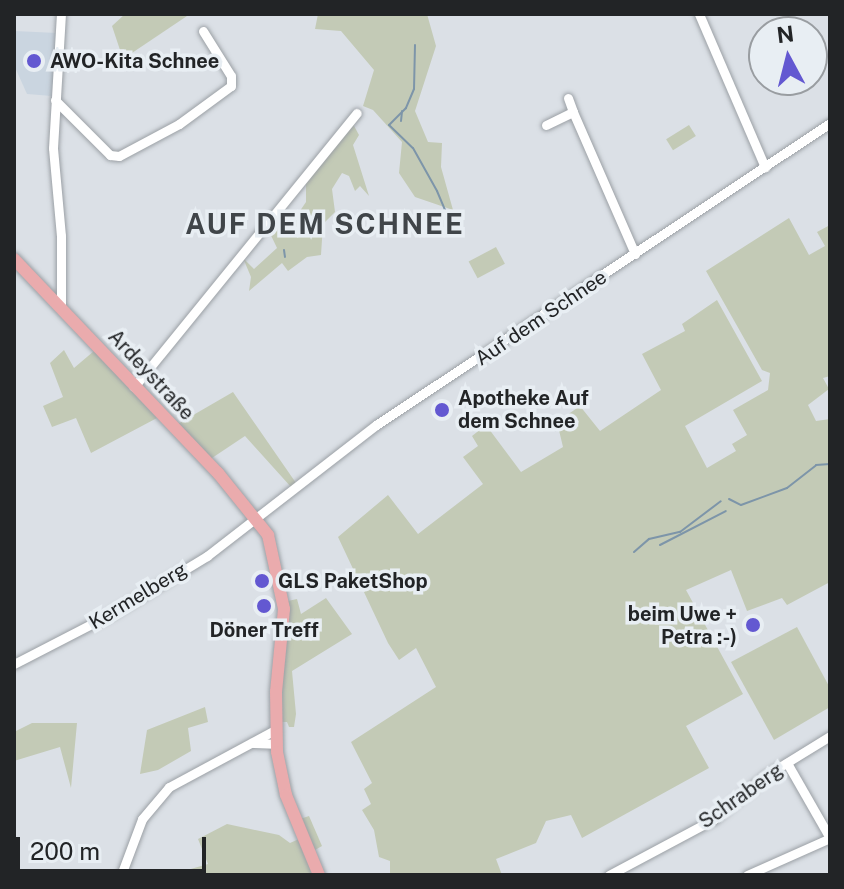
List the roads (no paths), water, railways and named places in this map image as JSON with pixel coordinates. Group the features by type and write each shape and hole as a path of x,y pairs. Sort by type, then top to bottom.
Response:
{"main road":[{"name":"Ardeystraße","path":"14,259 257,519 276,556 284,609 275,737 286,795 319,875"}],"street":[{"path":"61,14 53,169 65,304 61,309"},
{"path":"699,14 765,167"},
{"path":"55,100 116,157 179,124 231,86 231,76 203,31"},
{"path":"568,98 635,254"},
{"path":"546,125 573,112"},
{"path":"134,387 357,113"},
{"name":"Auf dem Schnee","path":"257,519 376,425 830,123"},
{"name":"Kermelberg","path":"14,664 113,613 257,519"},
{"name":"Schraberg","path":"609,875 714,819 787,763 830,736"},
{"path":"121,875 142,819 163,792 188,773 252,743 275,737"},
{"path":"747,875 830,838 787,763"}],"waterway":[{"path":"415,45 414,89 406,108 389,125 413,148 437,191 445,210 434,217"},
{"path":"401,121 402,111"},
{"path":"284,250 285,257"},
{"path":"729,499 741,505 787,488 816,465 830,464"},
{"path":"634,552 649,539 680,532 721,501"},
{"path":"660,545 726,511"}],"place":[{"name":"AWO-Kita Schnee","path":"34,61"},
{"name":"Apotheke Auf dem Schnee","path":"442,410"},
{"name":"GLS PaketShop","path":"262,581"},
{"name":"Döner Treff","path":"264,606"},
{"name":"beim Uwe + Petra :-)","path":"753,625"}],"district":[{"name":"AUF DEM SCHNEE","path":"325,224"}]}
